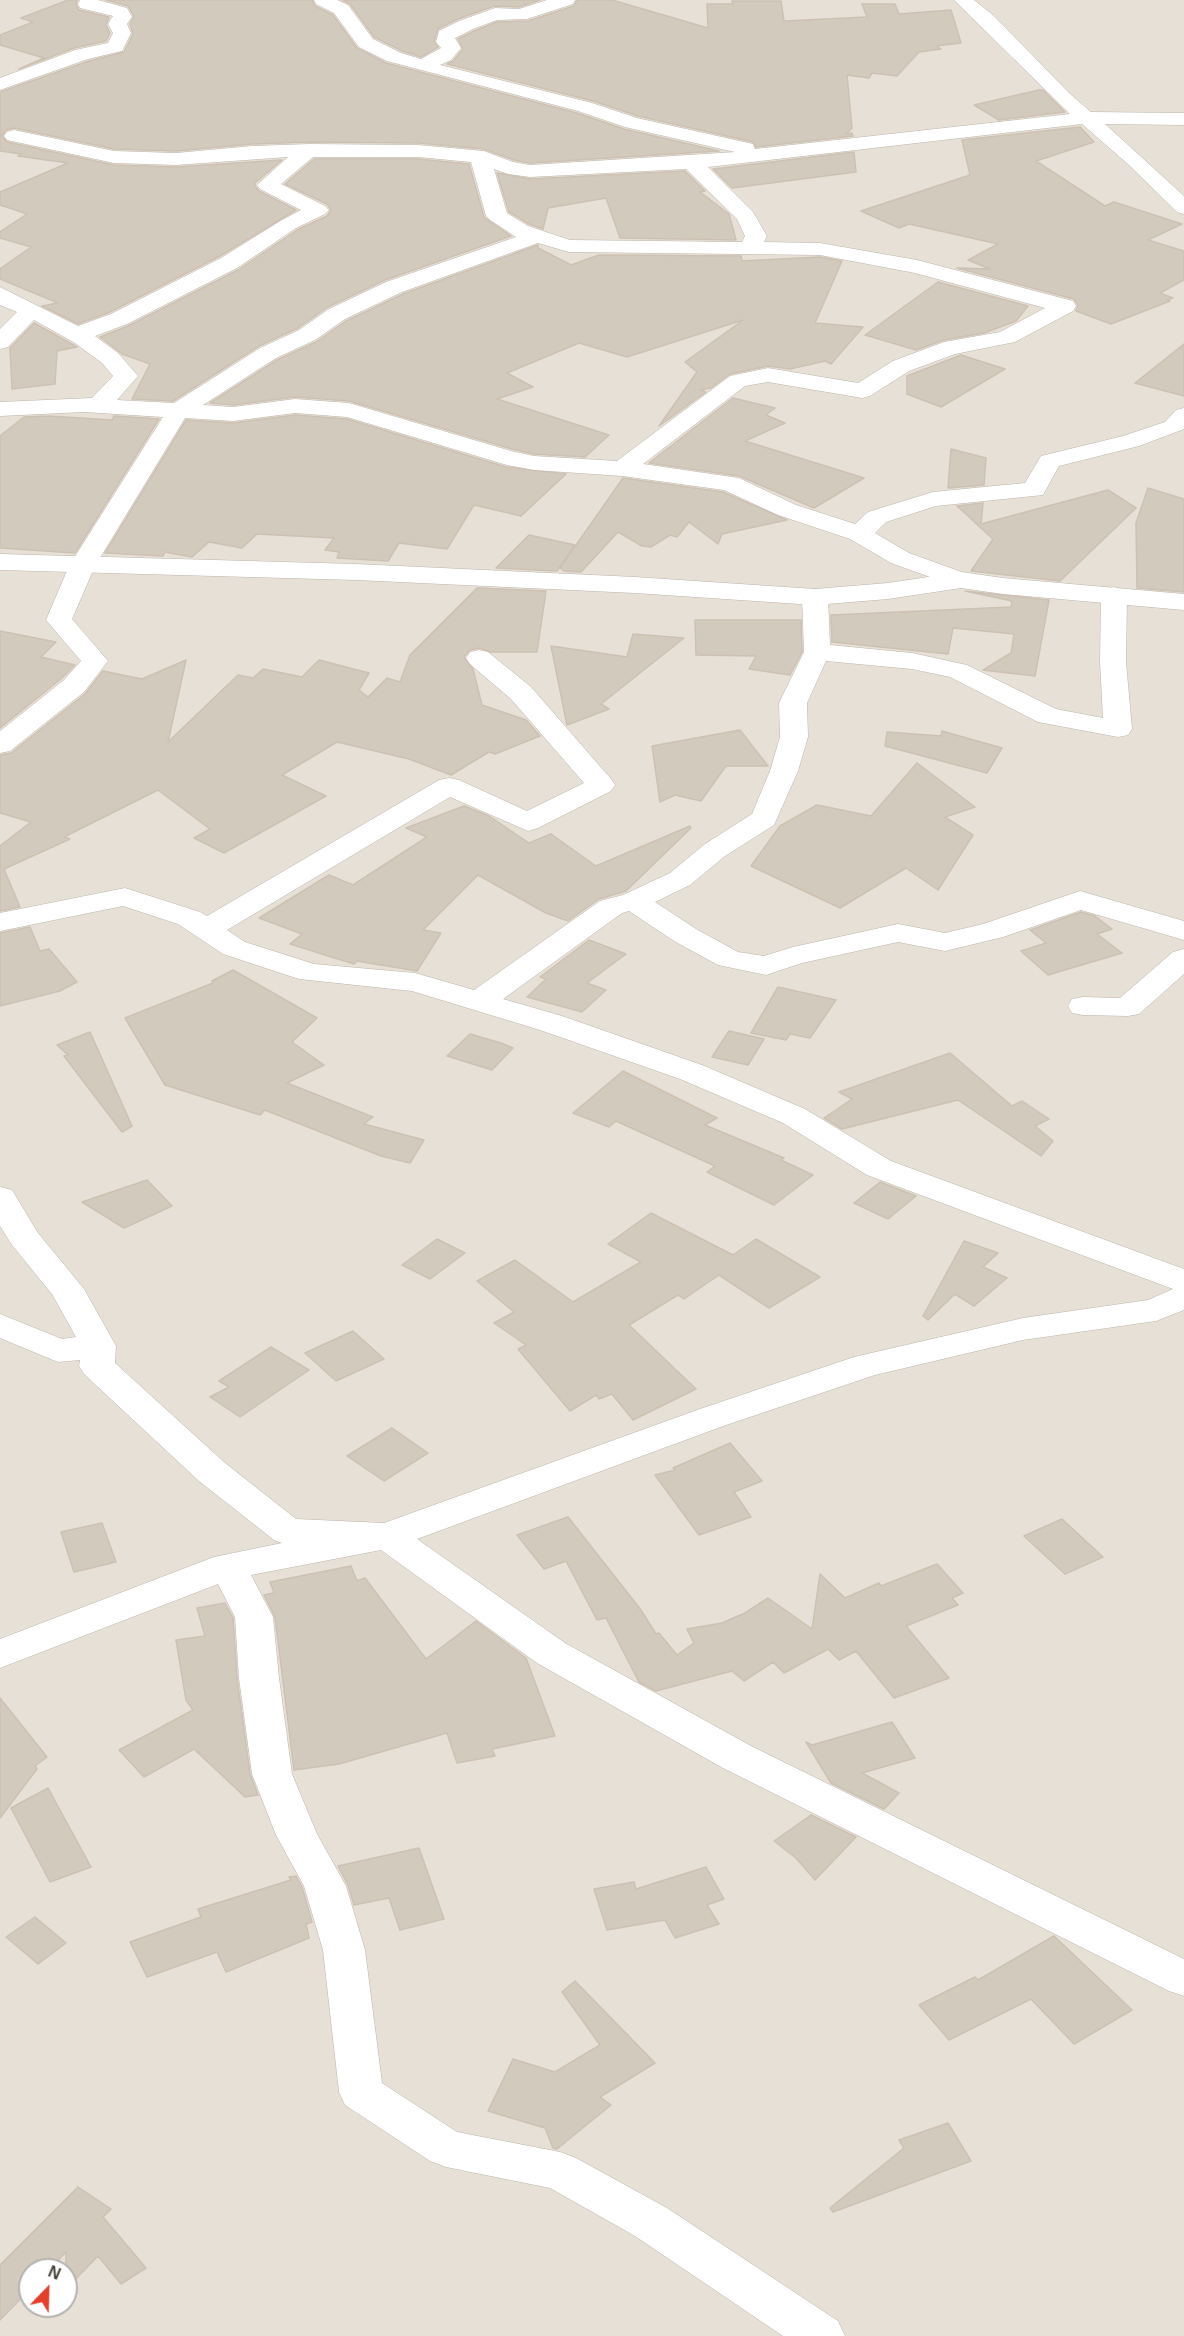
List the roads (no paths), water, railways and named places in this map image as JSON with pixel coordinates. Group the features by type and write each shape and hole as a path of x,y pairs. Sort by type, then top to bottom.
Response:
{"street":[{"path":"0,84 82,54 116,47 122,33 117,24 123,17 120,12 87,4 89,0"},
{"path":"323,0 340,9 366,43 394,57 585,107 632,123 737,146 784,153"},
{"path":"422,66 452,48 445,42 446,35 466,25 495,14 519,15 566,0"},
{"path":"963,0 987,20 1085,118 1136,161 1184,208"},
{"path":"7,134 114,157 176,159 252,152 309,150 418,151 480,157 508,168 530,171 692,163 1085,118 1184,119"},
{"path":"76,335 119,319 229,263 289,224 318,210 267,185 309,150"},
{"path":"480,157 497,216 511,226 536,237 569,246 831,251 917,267 1065,306 1007,337 952,347 901,366 862,391 768,375 738,381 622,469"},
{"path":"692,163 746,216 756,236 750,248"},
{"path":"0,746 74,686 95,661 59,620 82,566 178,411 268,353 307,335 337,314 394,287 536,237"},
{"path":"0,294 9,301 32,310 76,335 110,358 126,376 98,406"},
{"path":"0,342 32,310"},
{"path":"0,409 98,406 233,414 295,406 349,410 507,458 534,463 622,469 730,483 787,510 859,534 900,558 961,580"},
{"path":"859,534 877,517 933,499 1034,490 1050,460 1131,441 1173,427 1184,415"},
{"path":"0,562 356,572 635,585 815,597 888,591 961,580 1184,602"},
{"path":"817,652 912,661 958,671 1048,716 1118,729 1113,662 1114,595"},
{"path":"479,1001 611,907 633,901 680,879 715,850 764,819 794,737 793,703 817,652 815,597"},
{"path":"207,929 449,786 528,822 602,785 521,693 479,658"},
{"path":"0,922 125,897 189,918 234,948 310,973 415,982 479,1001 551,1023 691,1072 794,1116 879,1168 1184,1281"},
{"path":"633,901 685,935 729,959 766,966 793,956 898,933 945,942 992,931 1080,900 1184,931"},
{"path":"1083,1006 1128,1007 1184,958"},
{"path":"0,1197 24,1238 68,1289 98,1346 97,1366 212,1472 288,1532 387,1536 571,1665 737,1757 1184,1979"},
{"path":"0,1654 227,1566 387,1536 712,1417 867,1365 1023,1329 1156,1310 1184,1297"},
{"path":"0,1325 58,1351 98,1346"},
{"path":"227,1566 254,1617 259,1678 272,1774 297,1835 325,1886 344,1950 361,2092 446,2148 560,2171 651,2222 821,2336"}]}
